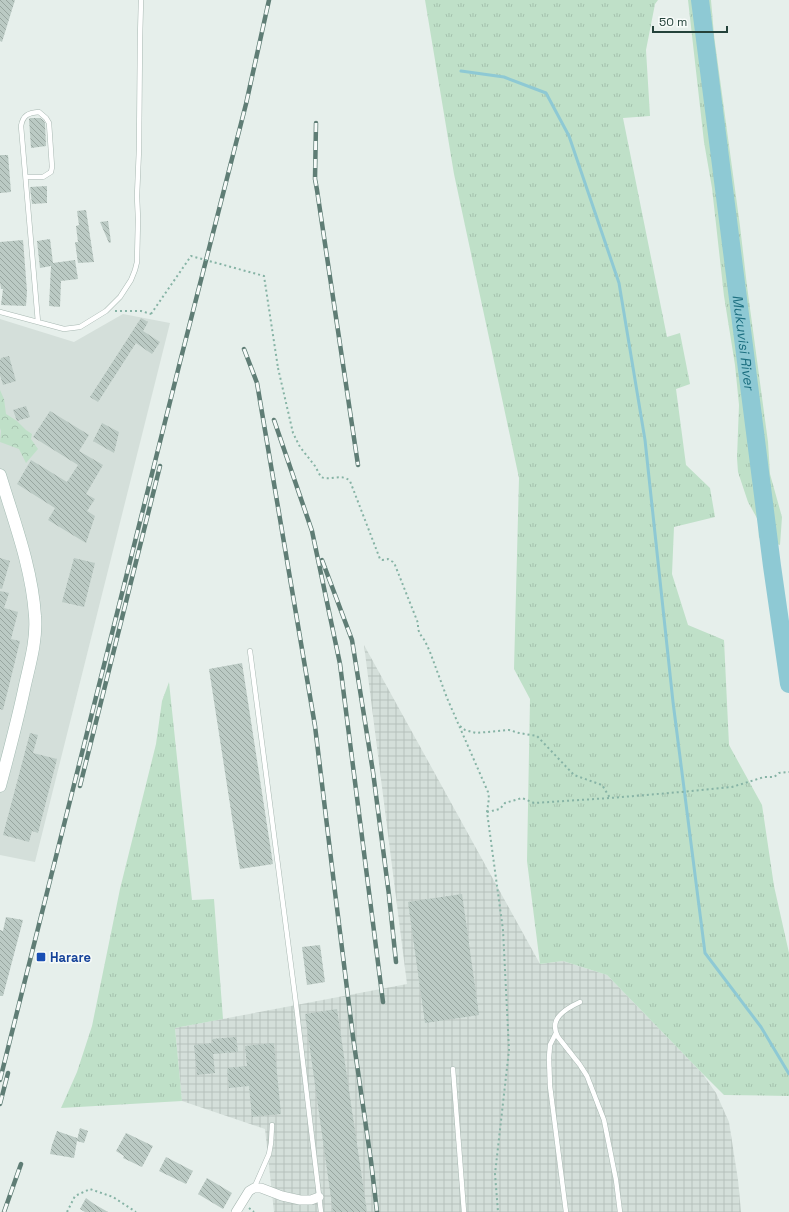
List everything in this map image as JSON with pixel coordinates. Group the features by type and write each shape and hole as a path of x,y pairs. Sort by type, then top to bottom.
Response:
{"main road":[{"path":"0,475 28,572 36,618 31,662 4,751 0,786"}],"street":[{"path":"236,1212 249,1191 254,1188 261,1188 282,1196 300,1200 311,1200 319,1197"}],"lane":[{"path":"0,312 64,329 80,326 106,311 120,297 136,270 138,219 137,190 140,149 140,38 142,0"},
{"path":"26,177 43,177 51,172 52,167 49,123 39,112 30,112 22,120 21,126 38,322"},
{"path":"250,651 295,996 321,1212"},
{"path":"580,1002 564,1010 560,1015 555,1028 556,1033 580,1065 586,1076 604,1120 616,1180 620,1212"},
{"path":"556,1033 550,1045 550,1086 565,1212"},
{"path":"453,1069 464,1212"},
{"path":"254,1188 269,1154 272,1126"}],"path":[{"path":"106,311 141,311 151,314 191,256 264,276 278,368 290,425 296,441 321,477 342,477 350,481 380,559 388,559 393,562 401,579 418,623 419,632 430,652 447,698 488,792 489,798 487,812 503,930 509,1050 495,1174 498,1212"},
{"path":"460,726 465,730 476,733 509,730 538,736 574,775 602,785 610,798"},
{"path":"487,812 500,809 505,803 522,798 534,803 681,792 689,790 732,787 764,777 774,777 779,773 789,772"},
{"path":"67,1212 75,1196 90,1189 113,1197 136,1212"}],"shaded area":[{"path":"123,314 170,323 35,862 0,855 0,319 74,342"},
{"path":"364,645 540,964 563,961 607,975 702,1073 716,1093 729,1122 738,1180 741,1212 274,1212 265,1129 182,1101 175,1028 407,984"}],"green space":[{"path":"425,0 658,0 655,4 646,50 650,116 623,118 667,337 680,333 690,384 676,389 686,465 710,488 715,517 674,527 672,574 688,625 724,640 729,745 762,805 774,886 789,953 789,1096 724,1095 607,975 563,961 540,964 527,861 530,699 514,669 519,478 454,174"},
{"path":"688,0 711,0 714,35 768,442 770,474 782,517 780,545 759,538 758,520 748,502 738,472 737,458 739,405 735,365 724,296 712,188 704,142"},
{"path":"0,390 4,399 6,414 32,434 31,439 38,449 26,463 19,449 0,442"},
{"path":"169,682 192,900 214,899 223,1019 175,1028 182,1101 61,1108 77,1072 92,1026 120,889 156,744 162,701"}],"building":[{"path":"0,0 15,0 2,42 0,41"},
{"path":"30,118 40,118 45,123 46,146 31,148"},
{"path":"0,155 8,155 11,192 0,193"},
{"path":"47,186 47,203 32,204 30,187"},
{"path":"86,210 94,262 78,263 75,242 78,242 76,226 79,225 77,211"},
{"path":"108,221 111,242 109,243 100,222"},
{"path":"50,239 53,263 75,260 78,279 61,281 60,307 49,306 51,266 40,268 37,241"},
{"path":"23,240 27,291 26,306 1,305 3,289 1,289 0,282 0,242"},
{"path":"141,318 148,322 143,331 160,342 152,354 136,343 98,402 90,397"},
{"path":"9,356 16,381 3,385 0,375 0,361 1,358"},
{"path":"26,406 30,417 17,421 13,410"},
{"path":"50,411 89,435 79,451 103,465 86,494 95,499 87,511 95,516 86,543 48,520 55,508 17,484 31,460 67,482 78,465 33,437"},
{"path":"102,423 119,432 114,453 93,441"},
{"path":"0,558 10,561 2,589 0,588"},
{"path":"74,558 95,563 84,607 62,602"},
{"path":"0,591 9,593 4,608 18,612 11,639 20,641 3,710 0,709"},
{"path":"242,663 273,864 240,869 209,669"},
{"path":"30,733 38,735 33,753 57,759 38,833 32,831 29,842 3,835"},
{"path":"462,894 479,1015 425,1023 408,902"},
{"path":"6,917 23,920 3,996 0,996 0,930 3,931"},
{"path":"320,945 325,982 307,985 302,947"},
{"path":"337,1009 367,1212 333,1212 305,1014"},
{"path":"236,1037 238,1052 213,1054 215,1073 197,1075 194,1045 213,1043 212,1039"},
{"path":"274,1043 281,1114 252,1117 249,1086 229,1088 227,1068 247,1066 245,1046"},
{"path":"80,1128 88,1131 84,1143 77,1141 74,1158 50,1154 57,1131 77,1138 77,1140"},
{"path":"126,1133 153,1146 142,1167 123,1158 124,1156 116,1151"},
{"path":"166,1157 193,1171 186,1184 159,1171"},
{"path":"207,1178 232,1193 223,1209 198,1194"},
{"path":"86,1198 108,1212 85,1212 80,1209"}],"waterway":[{"name":"Mukuvisi River","path":"700,0 772,566 789,684"},
{"path":"461,71 504,77 546,93 569,136 619,283 645,440 673,702 705,953 761,1027 789,1074"}],"railway":[{"path":"0,1080 246,104 269,0"},
{"path":"316,123 315,179 358,465"},
{"path":"244,349 257,383 315,726 353,1037 377,1212"},
{"path":"274,420 312,531 340,664 383,1002"},
{"path":"80,786 160,466"},
{"path":"322,560 352,640 373,772 396,962"},
{"path":"0,1104 8,1073"},
{"path":"4,1212 21,1164"}],"place":[{"name":"Harare","path":"41,957"}]}
